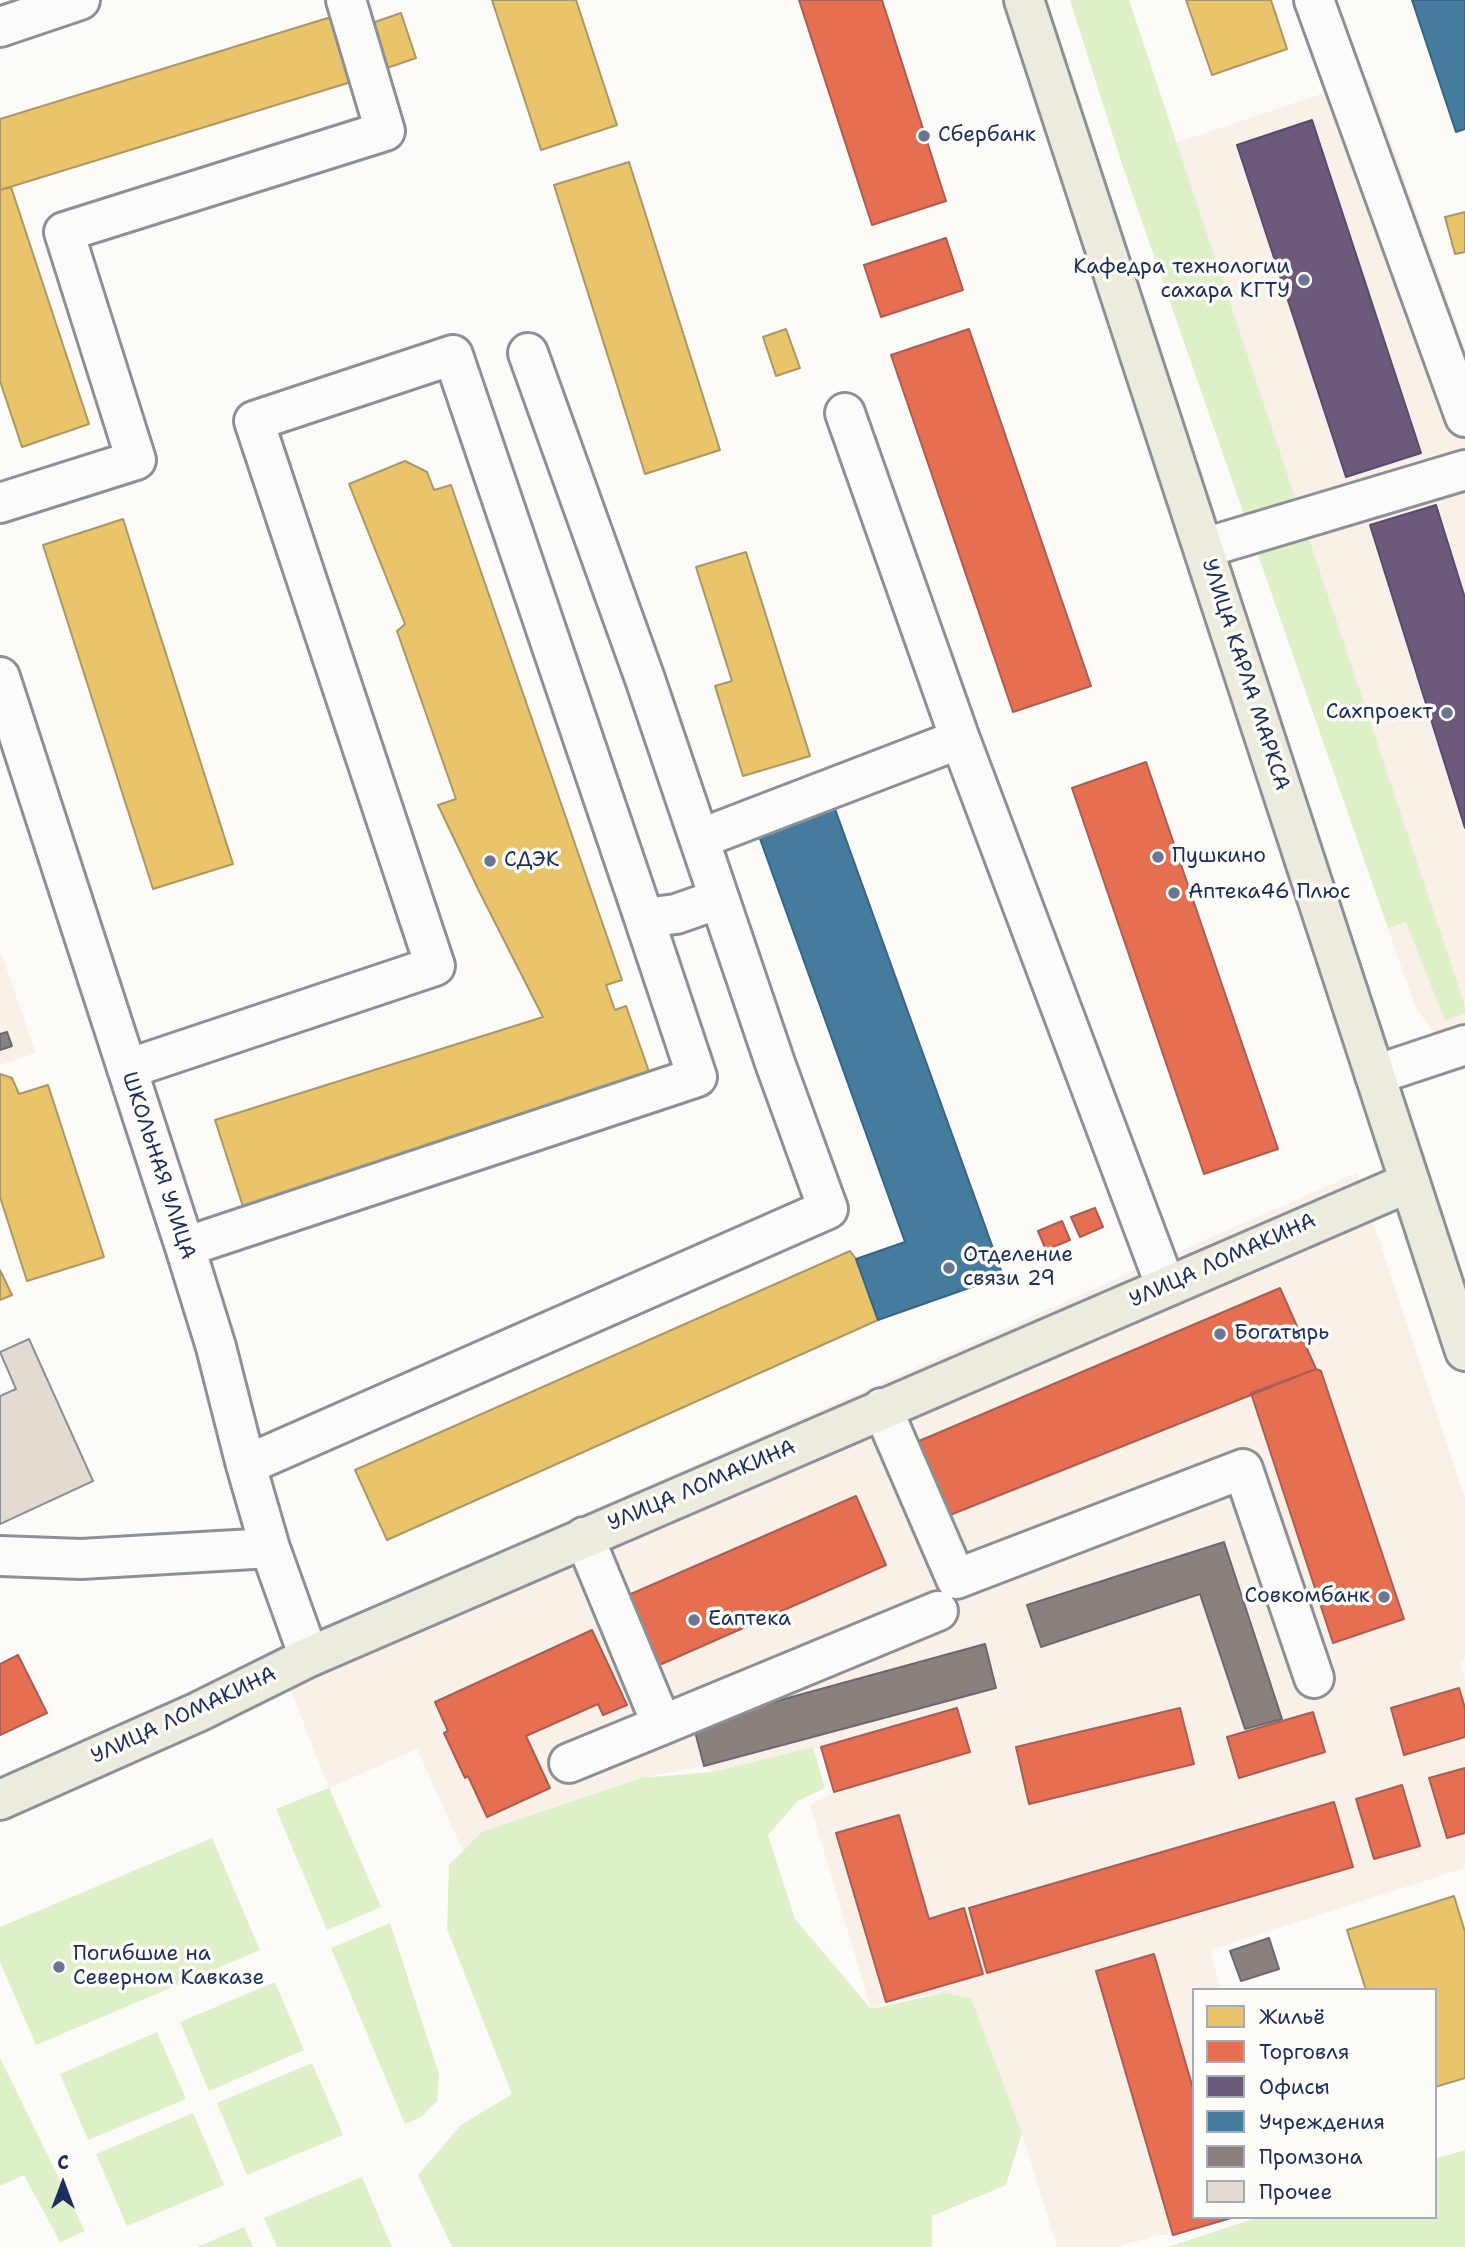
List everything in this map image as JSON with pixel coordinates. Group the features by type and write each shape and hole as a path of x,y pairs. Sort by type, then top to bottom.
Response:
{"main road":[{"name":"УЛИЦА КАРЛА МАРКСА","path":"1024,0 1465,1351"},
{"name":"УЛИЦА ЛОМАКИНА","path":"0,1800 198,1712 309,1657 1410,1182"}],"street":[{"path":"0,27 80,0"},
{"path":"0,503 136,460 64,232 386,131 346,0"},
{"path":"1314,0 1465,417"},
{"path":"246,1465 828,1209 645,679 528,353"},
{"path":"127,1069 435,966 254,421 453,355 697,1077 185,1247"},
{"path":"845,413 960,739 1166,1287"},
{"path":"1204,548 1465,470"},
{"name":"ШКОЛЬНАЯ УЛИЦА","path":"0,677 185,1247 216,1347 270,1548 309,1657"},
{"path":"699,839 960,739"},
{"path":"644,918 676,914 719,899"},
{"path":"1375,1075 1465,1045"},
{"path":"882,1408 956,1579 1243,1469 1314,1678"},
{"path":"584,1537 662,1725"},
{"path":"0,1556 81,1559 270,1548"},
{"path":"569,1763 938,1611"}],"shaded area":[{"path":"1369,78 1465,348 1465,1070 1459,1072 1415,1006 1121,161"},
{"path":"0,950 36,1053 0,1065"},
{"path":"1357,1173 1465,1498 1465,1660 1460,1662 1465,1679 1465,1868 1210,1950 1220,1988 1192,1988 1192,2219 1226,2219 1119,2247 1057,2247 1022,2133 971,1998 944,1993 886,2002 871,2009 810,1805 834,1792 821,1748 813,1747 712,1772 704,1766 641,1778 483,1832 463,1851 417,1749 329,1788 275,1650"}],"green space":[{"path":"1070,0 1129,0 1465,1006 1465,1013 1445,1021 1406,922 1388,928 1121,161"},
{"path":"813,1747 825,1788 798,1801 768,1835 795,1919 871,2009 944,1993 971,1998 1022,2133 1006,2185 932,2216 932,2247 452,2247 418,2175 461,2125 512,2094 447,1929 449,1865 482,1832 641,1778 712,1772"},
{"path":"329,1788 381,1907 327,1930 276,1809"},
{"path":"212,1838 260,1950 36,2045 0,1962 0,1927"},
{"path":"390,1923 439,2074 437,2101 421,2117 405,2124 331,1948"},
{"path":"275,1982 304,2050 209,2091 180,2022"},
{"path":"157,2032 186,2099 88,2140 60,2074"},
{"path":"0,2058 85,2231 60,2242 24,2175 0,2186"},
{"path":"312,2063 343,2135 247,2175 217,2103"},
{"path":"193,2113 224,2185 127,2226 96,2154"},
{"path":"1465,2150 1465,2247 1168,2247 1253,2219 1437,2219 1437,2158"},
{"path":"362,2177 392,2247 277,2247 264,2218"},
{"path":"244,2227 253,2247 197,2247"}],"building: Жильё":[{"path":"492,0 576,0 617,125 541,150"},
{"path":"1186,0 1271,0 1287,49 1212,75"},
{"path":"401,13 416,58 387,68 372,23"},
{"path":"331,17 351,82 0,190 0,119"},
{"path":"629,162 720,450 645,474 554,185"},
{"path":"11,187 89,424 22,447 0,381 0,190"},
{"path":"1465,212 1465,252 1455,254 1445,217"},
{"path":"786,329 800,368 776,376 763,337"},
{"path":"405,461 427,472 434,490 451,485 622,980 606,985 615,1010 626,1006 653,1083 249,1225 215,1120 543,1017 438,805 456,799 397,631 405,624 349,484"},
{"path":"123,519 233,864 153,889 43,545"},
{"path":"746,552 810,756 743,776 715,686 732,681 696,567"},
{"path":"0,1074 12,1078 19,1094 48,1085 104,1257 27,1281 0,1197"},
{"path":"850,1251 856,1259 878,1320 387,1540 355,1470"},
{"path":"0,1270 12,1295 0,1300"},
{"path":"1454,1896 1465,1932 1465,2078 1437,2086 1437,1988 1365,1988 1347,1930"}],"building: Торговля":[{"path":"799,0 882,0 946,201 872,225"},
{"path":"946,238 963,290 881,317 864,265"},
{"path":"969,329 1091,686 1013,712 891,355"},
{"path":"1146,762 1278,1149 1204,1174 1072,788"},
{"path":"1095,1208 1103,1227 1080,1237 1071,1217"},
{"path":"1062,1221 1070,1240 1046,1250 1038,1231"},
{"path":"1280,1288 1316,1369 950,1515 919,1441"},
{"path":"1316,1369 1321,1371 1404,1619 1333,1643 1251,1393"},
{"path":"856,1496 886,1565 648,1670 617,1600"},
{"path":"592,1630 627,1705 603,1715 598,1704 526,1736 550,1788 487,1817 444,1733 448,1731 435,1702"},
{"path":"18,1655 47,1713 0,1735 0,1664"},
{"path":"1459,1688 1465,1708 1465,1737 1404,1755 1391,1708"},
{"path":"957,1708 970,1752 834,1792 821,1747"},
{"path":"1180,1708 1194,1764 1029,1804 1016,1747"},
{"path":"1313,1712 1325,1752 1239,1778 1227,1737"},
{"path":"1465,1768 1465,1833 1447,1838 1429,1778"},
{"path":"1402,1785 1420,1846 1374,1859 1356,1799"},
{"path":"1334,1802 1353,1867 987,1973 969,1908"},
{"path":"899,1815 929,1919 964,1908 983,1974 886,2002 836,1833"},
{"path":"1154,1954 1192,2085 1192,2219 1228,2219 1173,2235 1096,1971"}],"building: Офисы":[{"path":"1312,120 1421,453 1346,477 1237,145"},
{"name":"Сахпроект","path":"1436,505 1465,598 1465,828 1370,525"}],"building: Учреждения":[{"path":"1412,0 1465,0 1465,129 1456,132"},
{"path":"835,809 1003,1276 878,1320 856,1259 905,1242 759,836"}],"building: Промзона":[{"path":"7,1032 12,1046 0,1050 0,1034"},
{"path":"1224,1542 1282,1719 1245,1729 1200,1594 1041,1647 1027,1605"},
{"path":"985,1644 996,1688 704,1766 693,1724"},
{"path":"1269,1938 1279,1969 1241,1981 1230,1951"}],"building: Прочее":[{"path":"29,1339 93,1481 0,1524 0,1396 16,1389 0,1352"}],"place":[{"name":"Сбербанк","path":"924,136"},
{"name":"Кафедра технологии сахара КГТУ","path":"1304,280"},
{"name":"Сахпроект","path":"1447,713"},
{"name":"Пушкино","path":"1158,857"},
{"name":"СДЭК","path":"490,861"},
{"name":"Аптека46 Плюс","path":"1174,893"},
{"name":"Отделение связи 29","path":"949,1268"},
{"name":"Богатырь","path":"1220,1334"},
{"name":"Совкомбанк","path":"1384,1597"},
{"name":"Еаптека","path":"694,1620"},
{"name":"Погибшие на Северном Кавказе","path":"59,1967"}]}
